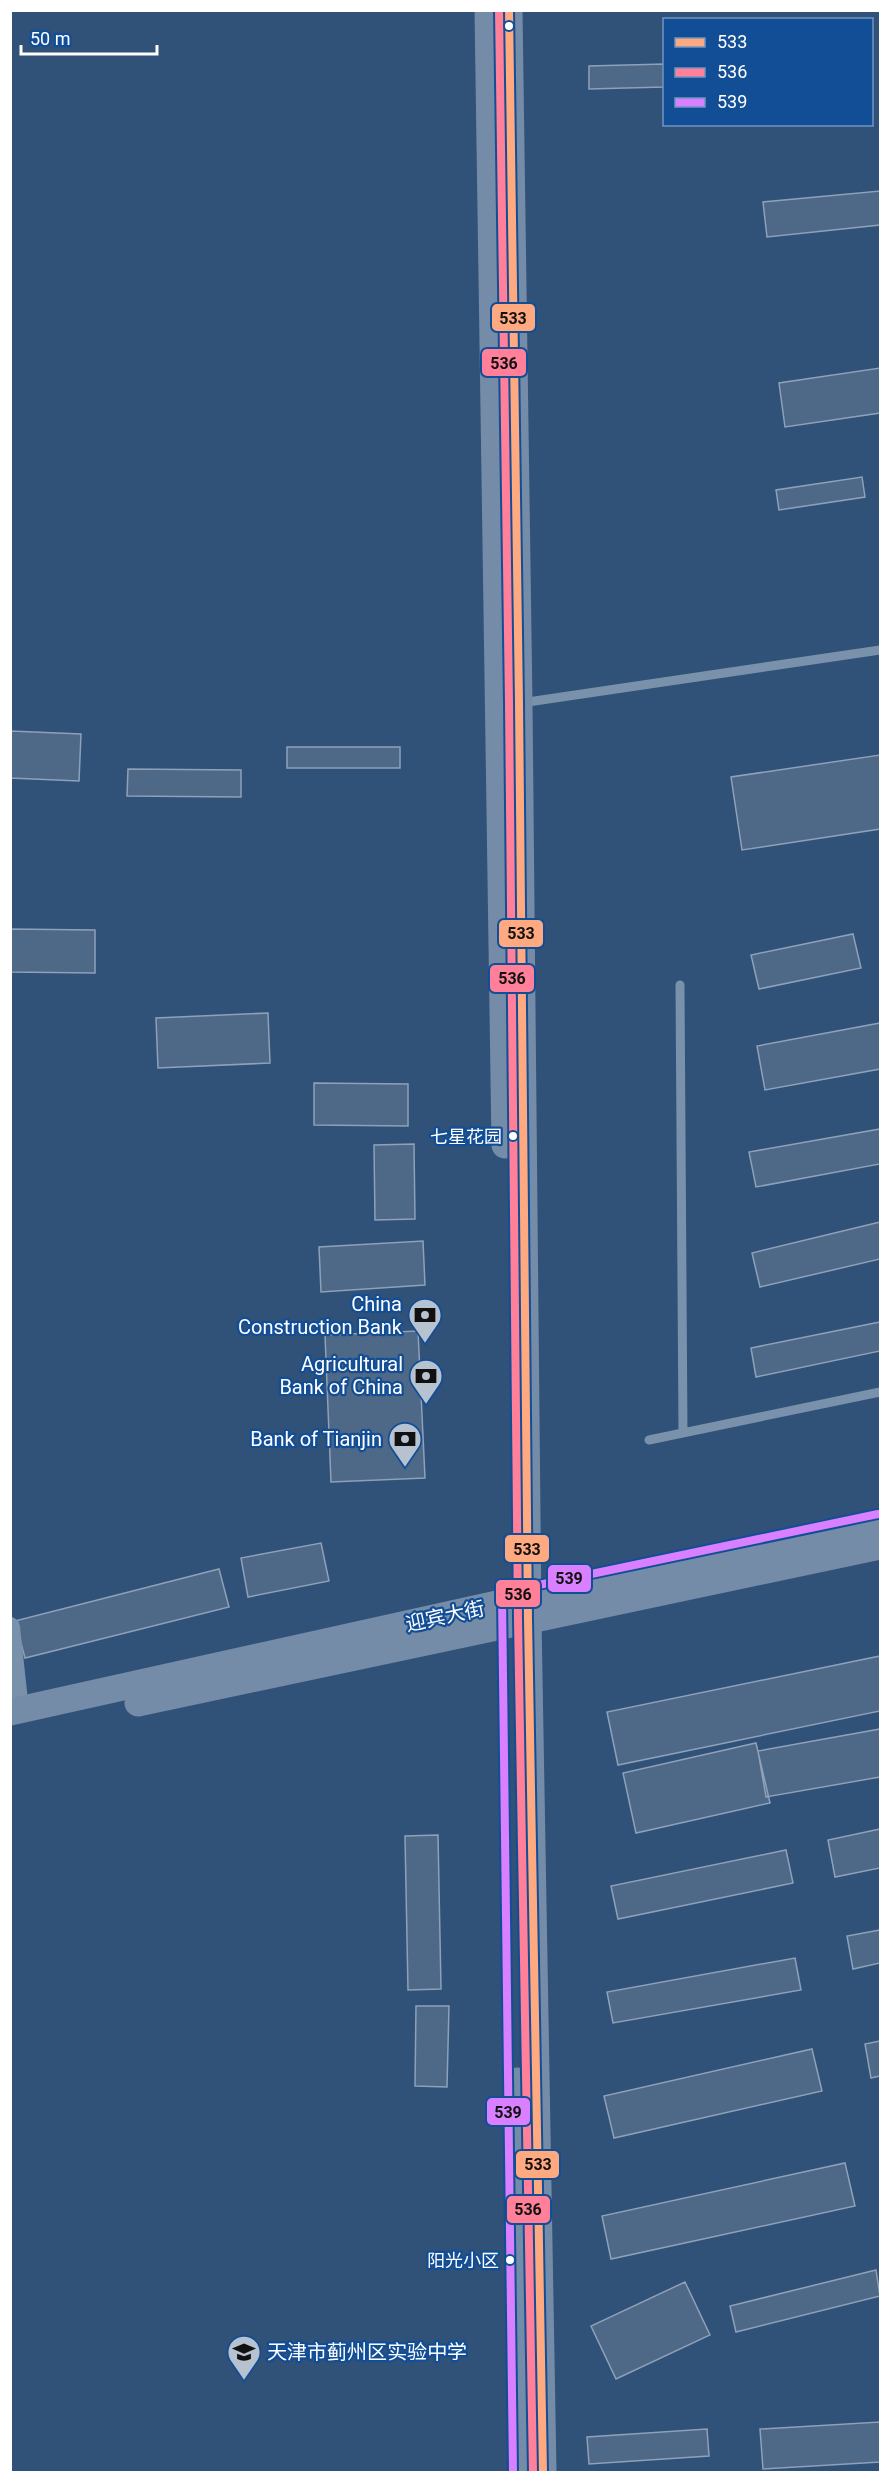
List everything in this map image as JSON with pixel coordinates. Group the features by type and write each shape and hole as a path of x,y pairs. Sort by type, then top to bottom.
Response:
{"street":[{"path":"488,10 509,704"},
{"path":"509,10 509,704 520,1610 523,2472"},
{"name":"迎宾大街","path":"13,1718 520,1610 880,1524"},
{"name":"迎宾大街","path":"520,1610 880,1546"},
{"path":"520,1610 543,2472"},
{"path":"10,1627 13,1718"}],"lane":[{"path":"509,704 880,650"},
{"path":"680,985 683,1433"},
{"path":"649,1440 880,1392"}],"building":[{"path":"663,64 663,87 589,89 589,66"},
{"path":"880,191 880,225 767,237 763,202"},
{"path":"880,368 880,413 785,427 779,383"},
{"path":"862,477 865,497 779,510 776,490"},
{"path":"10,731 81,734 79,781 10,778"},
{"path":"287,747 400,747 400,768 287,768"},
{"path":"880,755 880,829 742,850 731,777"},
{"path":"128,769 241,770 241,797 127,796"},
{"path":"10,929 95,930 95,973 10,972"},
{"path":"853,934 861,968 759,989 751,955"},
{"path":"268,1013 270,1063 158,1068 156,1018"},
{"path":"880,1023 880,1069 765,1090 757,1046"},
{"path":"314,1083 408,1084 408,1126 314,1125"},
{"path":"880,1129 880,1164 756,1187 749,1152"},
{"path":"414,1144 415,1219 375,1220 374,1145"},
{"path":"880,1222 880,1259 760,1287 752,1253"},
{"path":"423,1241 425,1285 321,1292 319,1247"},
{"path":"880,1322 880,1351 756,1377 751,1348"},
{"path":"418,1331 425,1478 331,1482 325,1335"},
{"path":"321,1543 329,1581 248,1597 241,1558"},
{"path":"219,1569 229,1607 25,1658 15,1621"},
{"path":"880,1656 880,1711 618,1765 607,1712"},
{"path":"880,1729 880,1777 766,1797 758,1751"},
{"path":"756,1743 770,1803 636,1833 623,1773"},
{"path":"880,1829 880,1868 835,1877 828,1840"},
{"path":"438,1835 441,1989 408,1990 405,1836"},
{"path":"786,1850 793,1883 618,1919 611,1886"},
{"path":"880,1930 880,1963 853,1969 847,1936"},
{"path":"795,1958 801,1990 613,2023 607,1992"},
{"path":"416,2006 449,2006 447,2087 415,2086"},
{"path":"880,2041 880,2076 871,2078 865,2044"},
{"path":"812,2049 822,2091 614,2138 604,2096"},
{"path":"845,2163 855,2206 611,2259 602,2216"},
{"path":"876,2270 880,2296 736,2332 730,2306"},
{"path":"685,2282 710,2335 616,2379 591,2326"},
{"path":"880,2422 880,2462 763,2469 760,2429"},
{"path":"707,2429 709,2456 589,2464 587,2437"}],"transit line":[{"name":"536","path":"499,10 509,703 518,1619 533,2472"},
{"name":"533","path":"509,10 519,703 528,1619 543,2472"},
{"name":"539","path":"513,2472 502,1597 510,1591 878,1514"}],"place":[{"name":"七星花园","path":"513,1136"},
{"name":"China Construction Bank","path":"425,1344"},
{"name":"Agricultural Bank of China","path":"426,1405"},
{"name":"Bank of Tianjin","path":"405,1468"},
{"name":"阳光小区","path":"510,2260"},
{"name":"天津市蓟州区实验中学","path":"244,2381"}]}
